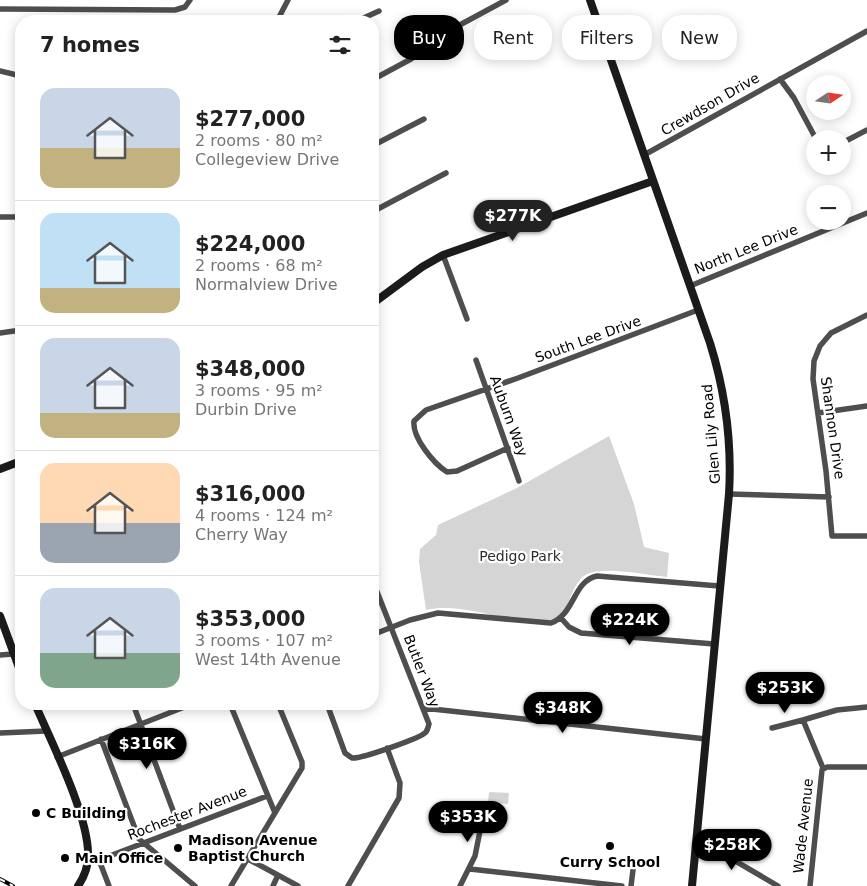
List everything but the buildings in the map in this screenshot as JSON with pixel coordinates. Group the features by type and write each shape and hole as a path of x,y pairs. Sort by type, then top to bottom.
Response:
{"street":[{"path":"0,9 175,10 185,7 190,0"},
{"path":"280,15 288,0"},
{"path":"379,76 411,59 443,34 506,0"},
{"name":"Glen Lily Road","path":"590,0 690,286 721,388 728,451 729,494 692,886"},
{"path":"370,15 379,11"},
{"name":"Crewdson Drive","path":"644,155 867,31"},
{"path":"0,72 15,75"},
{"path":"780,79 794,98 811,130"},
{"path":"379,142 424,119"},
{"path":"851,138 867,130"},
{"path":"379,208 446,173"},
{"path":"379,299 422,267 443,255 653,181"},
{"name":"North Lee Drive","path":"690,286 867,213"},
{"path":"0,217 15,217"},
{"path":"443,255 467,319"},
{"name":"South Lee Drive","path":"508,448 457,471 447,472 426,450 414,429 415,419 421,413 698,310"},
{"name":"Shannon Drive","path":"867,315 834,331 818,350 814,361 812,379 829,496 832,536 867,536"},
{"path":"0,333 15,331"},
{"name":"Auburn Way","path":"476,360 519,481"},
{"path":"818,413 867,406"},
{"path":"0,469 15,463"},
{"path":"729,494 829,496"},
{"path":"379,633 438,613 547,623 561,618 572,605 582,584 594,576 624,576 719,586"},
{"name":"Butler Way","path":"379,596 428,724 426,732 387,748"},
{"path":"0,616 15,659"},
{"path":"561,618 570,627 581,633 714,644"},
{"path":"0,655 13,654"},
{"path":"772,728 837,710 867,707"},
{"path":"423,708 706,739"},
{"path":"37,710 85,830 88,860 78,886"},
{"path":"135,710 180,829"},
{"path":"57,757 176,710"},
{"path":"232,710 275,813"},
{"path":"231,886 302,765 280,710"},
{"path":"329,710 347,756 361,758 387,748 400,783 399,798 348,886"},
{"path":"803,720 822,769 867,767"},
{"path":"0,733 46,732"},
{"path":"101,739 139,839 195,886"},
{"name":"Wade Avenue","path":"810,886 822,769"},
{"name":"Rochester Avenue","path":"88,860 99,860 267,796"},
{"path":"460,886 470,869 478,846 482,821"},
{"path":"696,838 778,886"},
{"path":"248,859 298,886"},
{"path":"99,860 109,886"},
{"path":"631,886 634,862"},
{"path":"470,869 622,886"},
{"path":"273,886 278,875"}],"green space":[{"name":"Pedigo Park","path":"609,436 634,504 644,547 669,553 667,577 615,571 587,574 576,585 566,608 561,614 555,619 547,621 517,620 455,608 426,610 419,562 420,549 436,535 438,525 517,488"},
{"path":"489,792 509,793 508,804 488,802"}],"railway":[{"path":"0,879 13,886"}],"place":[{"name":"C Building","path":"36,813"},
{"name":"Curry School","path":"610,846"},
{"name":"Madison Avenue Baptist Church","path":"178,848"},
{"name":"Main Office","path":"65,858"}]}
